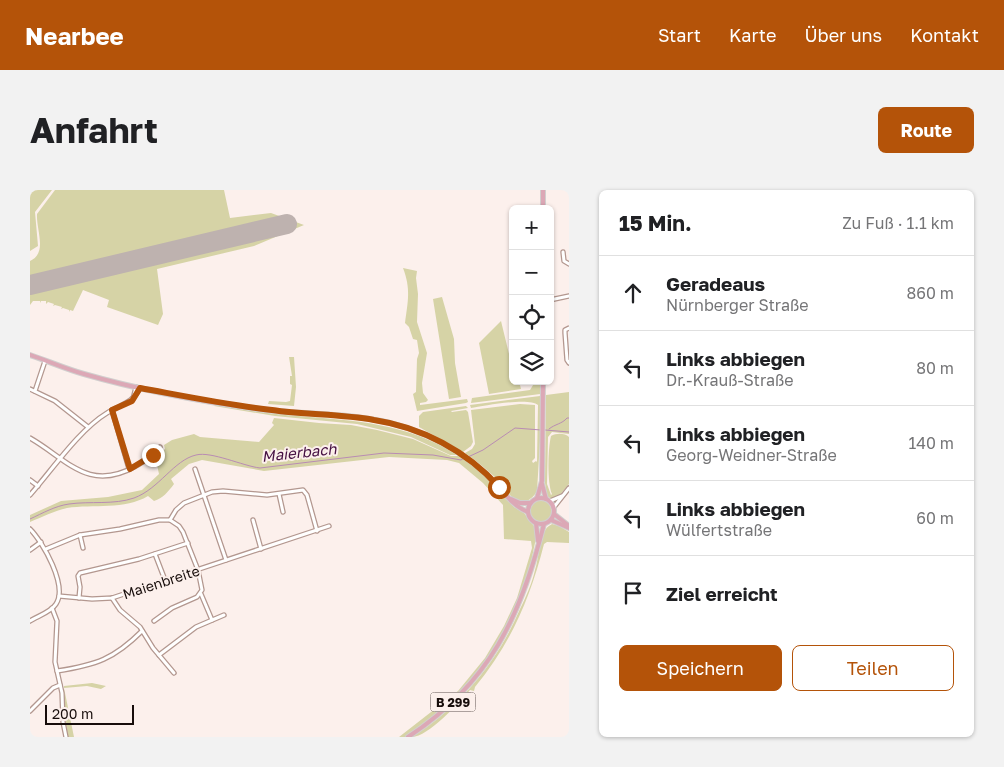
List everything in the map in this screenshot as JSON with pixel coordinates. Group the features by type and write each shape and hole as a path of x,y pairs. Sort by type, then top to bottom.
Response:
{"main road":[{"path":"543,190 543,205"},
{"path":"30,355 79,372 138,388 261,409 380,421 419,432 460,453 471,461 516,506 528,512"},
{"path":"538,498 542,481 543,385"},
{"path":"530,503 528,512 530,518 536,523 544,524 551,520 554,514 554,507 548,500 542,481"},
{"path":"510,498 520,503 530,503 538,498 548,500"},
{"path":"554,514 569,527"},
{"path":"551,520 569,527"},
{"name":"B 299","path":"536,523 538,546"},
{"name":"B 299","path":"408,737 434,719 456,700 490,658 509,628 519,607 531,574 544,524"}],"street":[{"path":"562,252 564,261 569,264"},
{"path":"554,299 569,296"},
{"path":"568,363 566,360 565,331 569,328"},
{"path":"35,391 45,361"},
{"path":"30,495 88,427 112,410 133,400 138,388"},
{"path":"30,389 55,401 88,427"},
{"path":"112,410 130,469"},
{"path":"30,438 78,470 96,475 112,474 130,469 153,455 160,447"},
{"path":"195,468 226,560"},
{"path":"30,480 38,486"},
{"path":"554,507 569,488"},
{"path":"170,520 181,505 191,499 219,491 256,495 304,490 317,531"},
{"path":"279,494 283,512"},
{"path":"548,500 562,496"},
{"path":"46,549 80,535 120,529 159,520 170,520 180,528 188,543 198,570 202,588 201,594 212,620"},
{"path":"253,520 261,549"},
{"name":"Maienbreite","path":"59,596 112,598 329,526"},
{"path":"30,529 36,534 46,549 53,566 59,596 57,603 52,608 30,620"},
{"path":"80,535 83,548"},
{"path":"30,550 41,542"},
{"path":"79,598 78,576 80,573 188,543"},
{"path":"154,554 165,580"},
{"path":"154,621 172,608 201,594"},
{"path":"112,598 117,606 135,622 174,673"},
{"path":"52,608 57,621 55,659 66,737"},
{"path":"159,655 182,636 224,615"},
{"path":"57,671 105,660 142,631"},
{"path":"30,711 54,688 60,685"}],"shaded area":[{"path":"30,190 52,190 35,212 38,246 30,251"},
{"path":"55,190 224,190 230,218 271,213 304,225 254,246 157,269 163,314 158,325 107,307 109,300 83,290 73,311 70,310 69,312 69,310 53,306 54,304 48,302 46,304 46,301 41,301 41,303 40,301 33,301 30,305 30,287 293,225 285,222 30,282 30,261 39,253 40,247 37,214"},
{"path":"403,268 417,271 417,322 427,353 422,383 423,393 428,400 420,403 420,405 467,399 468,402 466,403 417,411 413,394 416,392 417,359 419,353 417,340 413,339 409,327 405,323 408,289"},
{"path":"442,297 454,339 455,363 461,397 449,399 433,299"},
{"path":"501,321 509,354 509,385 520,385 521,389 489,394 479,343"},
{"path":"289,357 294,357 296,387 294,406 268,404 269,401 290,401 292,385 290,384 290,376 292,376"},
{"path":"533,385 540,385 540,394 471,403 472,398 530,390"},
{"path":"569,392 569,434 552,432 548,437 547,484 551,495 548,465 550,441 551,436 560,434 569,437 569,484 559,496 551,499 547,496 545,483 546,395"},
{"path":"540,396 537,491 531,499 518,501 511,496 498,480 465,453 472,449 475,444 471,410 520,404 535,405 535,458 532,461 533,463 537,462 538,405 526,402 471,408 470,405"},
{"path":"214,406 268,413 381,425 419,436 457,455 450,455 411,437 357,424 275,416"},
{"path":"466,406 468,408 451,411 466,410 468,412 473,442 463,452 419,427 419,416 423,412"},
{"path":"274,418 351,425 377,430 413,439 451,456 459,456 482,473 514,507 524,513 534,526 536,538 526,583 504,634 477,673 463,689 437,715 405,737 399,737 458,691 485,658 504,626 517,598 532,548 531,541 504,539 503,505 483,483 459,463 447,460 389,457 264,471 202,460 189,464 171,479 174,484 172,487 163,496 154,501 148,496 119,505 67,508 30,522 30,515 61,501 108,497 142,490 159,474 155,456 165,449 164,445 172,440 194,434 200,437 259,442 274,425 272,423"},
{"path":"541,500 549,503 552,511 549,519 541,522 533,519 530,511 533,503"},
{"path":"552,524 569,532 569,543 547,542 544,544 526,602 499,654 474,691 470,690 435,725 412,737 446,712 461,697 476,681 501,647 531,585 540,543 547,527"},
{"path":"92,683 106,686 101,689 87,686 64,688 64,686"},
{"path":"64,688 74,737 68,737"}],"waterway":[{"name":"Maierbach","path":"549,429 569,418"},
{"name":"Maierbach","path":"468,457 483,450 515,428 541,430"},
{"name":"Maierbach","path":"545,430 569,432"},
{"name":"Maierbach","path":"30,519 64,505 110,502 134,498 143,494 188,458 202,454 260,468 384,453 433,455 461,460 464,458"}],"runway":[{"path":"30,285 287,224"}],"route":[{"path":"153,455 130,469 112,410 132,401 140,388 240,406 368,419 396,424 419,432 460,453 480,468 499,487"}]}
